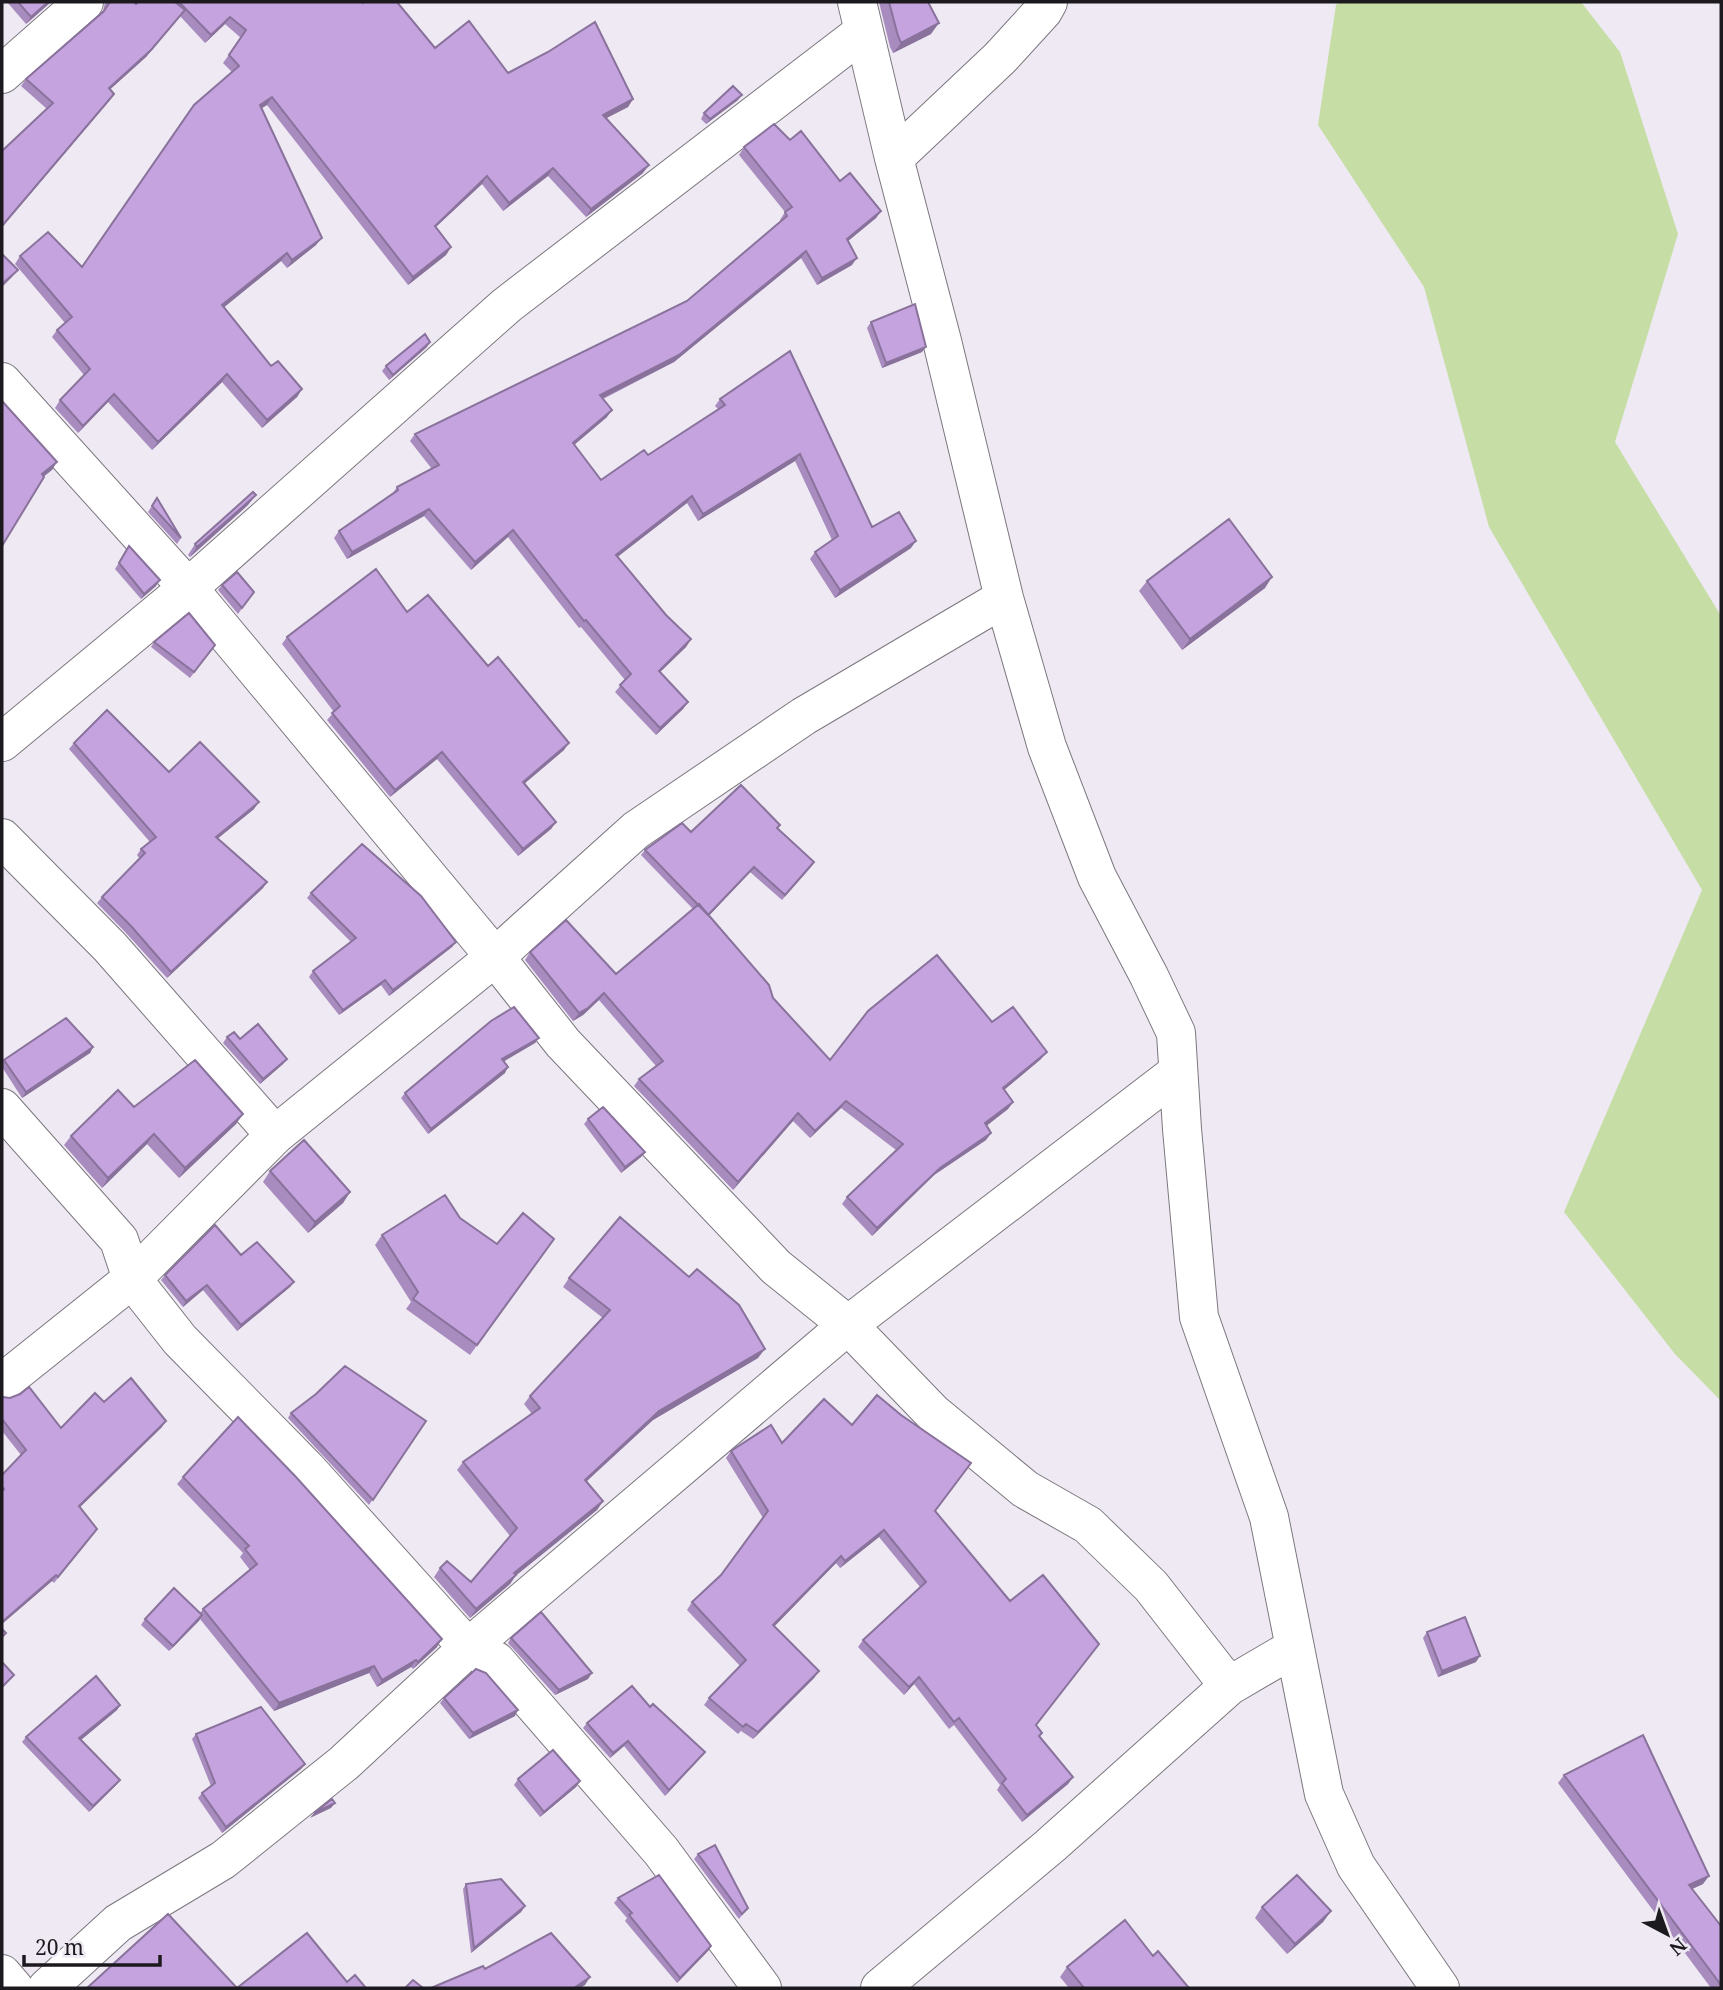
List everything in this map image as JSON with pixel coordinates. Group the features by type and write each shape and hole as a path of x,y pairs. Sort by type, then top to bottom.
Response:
{"street":[{"path":"2,74 85,2"},
{"path":"894,158 1000,58 1048,2"},
{"path":"2,742 188,587 507,305 860,17 1004,598 1047,747 1097,877 1176,1033 1199,1317 1269,1517 1324,1794 1356,1866 1440,1988"},
{"path":"2,382 188,587 495,957 563,1043 776,1266 848,1325 943,1422 1025,1489 1088,1525 1151,1586 1229,1686"},
{"path":"2,1383 132,1279 275,1135 495,957 636,830 804,716 1004,598"},
{"path":"2,838 110,947 275,1135"},
{"path":"47,1988 118,1923 223,1860 334,1771 468,1648 848,1325 1178,1072"},
{"path":"2,1108 119,1240 132,1279 180,1340 307,1469 468,1648 496,1661 661,1851 762,1988"},
{"path":"880,1988 1050,1846 1229,1686 1294,1648"},
{"path":"2,1974 14,1988"}],"green space":[{"path":"1339,2 1581,2 1620,52 1678,234 1615,442 1721,616 1721,1401 1675,1354 1564,1212 1702,890 1489,527 1424,287 1318,125 1336,5"}],"building":[{"path":"18,2 48,2 31,17"},
{"path":"110,2 175,2 185,10 151,50 109,88 114,94 2,226 2,151 53,103 26,79 104,11"},
{"path":"179,2 397,2 435,48 469,21 508,73 548,52 595,22 633,99 603,115 649,165 591,209 553,168 509,203 487,176 435,226 451,247 413,277 272,97 260,105 322,238 292,260 287,253 222,305 271,366 278,361 302,389 267,420 227,374 158,442 114,394 83,426 60,400 90,369 57,330 72,317 20,256 48,232 82,267 194,105 239,66 229,55 246,30 230,17 211,35"},
{"path":"889,2 928,2 939,23 901,43"},
{"path":"733,86 742,95 710,119 704,113"},
{"path":"774,124 790,140 801,131 840,181 850,173 881,211 847,239 857,258 822,278 806,251 679,355 600,395 612,410 573,443 601,480 644,450 648,455 725,405 720,399 790,351 872,527 899,512 916,541 840,590 815,552 838,536 800,454 703,514 692,496 616,555 666,615 691,639 659,671 688,702 660,728 620,685 631,674 586,620 584,621 513,530 475,562 429,509 352,552 339,531 398,490 397,487 439,465 415,434 687,301 787,216 785,212 792,207 744,147"},
{"path":"2,254 18,270 2,284"},
{"path":"915,304 926,347 886,363 871,322"},
{"path":"425,334 430,342 393,375 386,366"},
{"path":"2,401 57,462 42,474 44,477 2,546"},
{"path":"253,492 256,495 197,547 195,544"},
{"path":"157,498 181,538 152,506"},
{"path":"1229,519 1272,577 1190,639 1147,581"},
{"path":"129,546 160,580 144,594 119,563"},
{"path":"376,569 407,612 428,595 488,666 498,657 569,743 523,782 556,822 523,849 442,752 395,790 332,713 340,706 287,637"},
{"path":"237,572 254,592 242,608 222,585"},
{"path":"189,613 215,645 194,672 154,642"},
{"path":"107,710 169,772 200,742 259,802 216,837 267,882 171,972 102,897 145,853 141,849 156,837 74,743"},
{"path":"741,785 780,825 777,828 814,862 785,895 754,867 708,915 645,850 682,823 691,832"},
{"path":"362,844 421,896 456,942 393,990 385,980 343,1010 313,971 356,938 311,893"},
{"path":"699,904 769,985 773,998 830,1060 868,1011 937,955 992,1022 1013,1007 1047,1052 1003,1088 1013,1102 985,1123 991,1133 940,1168 877,1228 847,1197 903,1144 846,1101 815,1131 798,1113 738,1182 639,1079 663,1061 604,993 579,1013 530,952 566,920 616,974"},
{"path":"514,1007 539,1038 502,1059 508,1067 431,1129 405,1093 491,1021"},
{"path":"66,1018 93,1047 26,1092 4,1060"},
{"path":"258,1024 287,1059 263,1079 227,1037 234,1032 240,1039"},
{"path":"195,1060 243,1114 185,1168 154,1134 108,1178 71,1136 118,1090 134,1107"},
{"path":"603,1107 645,1152 625,1167 588,1119"},
{"path":"304,1140 350,1192 315,1222 270,1171"},
{"path":"445,1195 460,1218 497,1244 523,1213 554,1239 477,1345 413,1299 418,1292 382,1235"},
{"path":"620,1217 689,1277 697,1269 739,1305 765,1349 659,1411 585,1480 603,1501 514,1573 516,1575 476,1609 440,1568 447,1561 471,1582 517,1528 463,1462 540,1408 530,1396 610,1310 569,1278"},
{"path":"215,1225 241,1255 257,1242 294,1282 241,1325 207,1285 186,1301 165,1275"},
{"path":"345,1366 426,1421 373,1500 291,1413"},
{"path":"131,1378 166,1421 79,1506 97,1529 58,1577 56,1575 2,1622 2,1475 26,1450 2,1419 2,1397 10,1398 29,1387 61,1428 95,1393 104,1402"},
{"path":"877,1395 901,1415 971,1463 935,1511 1010,1601 1043,1575 1099,1644 1036,1725 1042,1733 1039,1736 1073,1777 1027,1815 1002,1783 1006,1779 959,1718 954,1722 919,1677 909,1687 863,1640 926,1582 884,1530 845,1561 841,1556 773,1625 819,1671 758,1732 746,1724 743,1727 709,1698 746,1660 692,1602 721,1575 768,1511 731,1451 771,1425 782,1443 824,1399 852,1425"},
{"path":"238,1417 296,1477 442,1639 418,1662 416,1660 382,1680 374,1666 279,1703 203,1609 257,1564 245,1549 249,1546 183,1477"},
{"path":"174,1588 202,1615 173,1646 145,1619"},
{"path":"541,1612 592,1673 559,1690 511,1638"},
{"path":"1465,1617 1480,1656 1442,1671 1427,1632"},
{"path":"2,1662 14,1675 2,1687"},
{"path":"476,1669 486,1673 518,1710 473,1733 444,1698"},
{"path":"96,1676 120,1705 79,1738 120,1780 93,1806 26,1737"},
{"path":"632,1686 650,1707 653,1704 705,1752 669,1790 628,1741 613,1753 587,1723"},
{"path":"261,1707 305,1764 226,1827 202,1793 215,1783 196,1734"},
{"path":"1643,1735 1709,1876 1689,1885 1721,1926 1721,1985 1564,1775"},
{"path":"553,1750 580,1781 544,1812 518,1779"},
{"path":"332,1799 335,1803 314,1813"},
{"path":"715,1845 748,1908 742,1914 698,1854"},
{"path":"659,1875 711,1946 680,1978 618,1898"},
{"path":"1297,1875 1331,1911 1295,1944 1262,1907"},
{"path":"501,1879 525,1906 474,1948 466,1884"},
{"path":"168,1914 237,1988 87,1988"},
{"path":"1125,1920 1153,1956 1158,1951 1189,1988 1084,1988 1067,1967"},
{"path":"307,1933 347,1982 355,1975 366,1988 237,1988"},
{"path":"551,1933 590,1977 574,1988 431,1988 483,1966 485,1969"},
{"path":"413,1980 423,1988 405,1988"}]}
